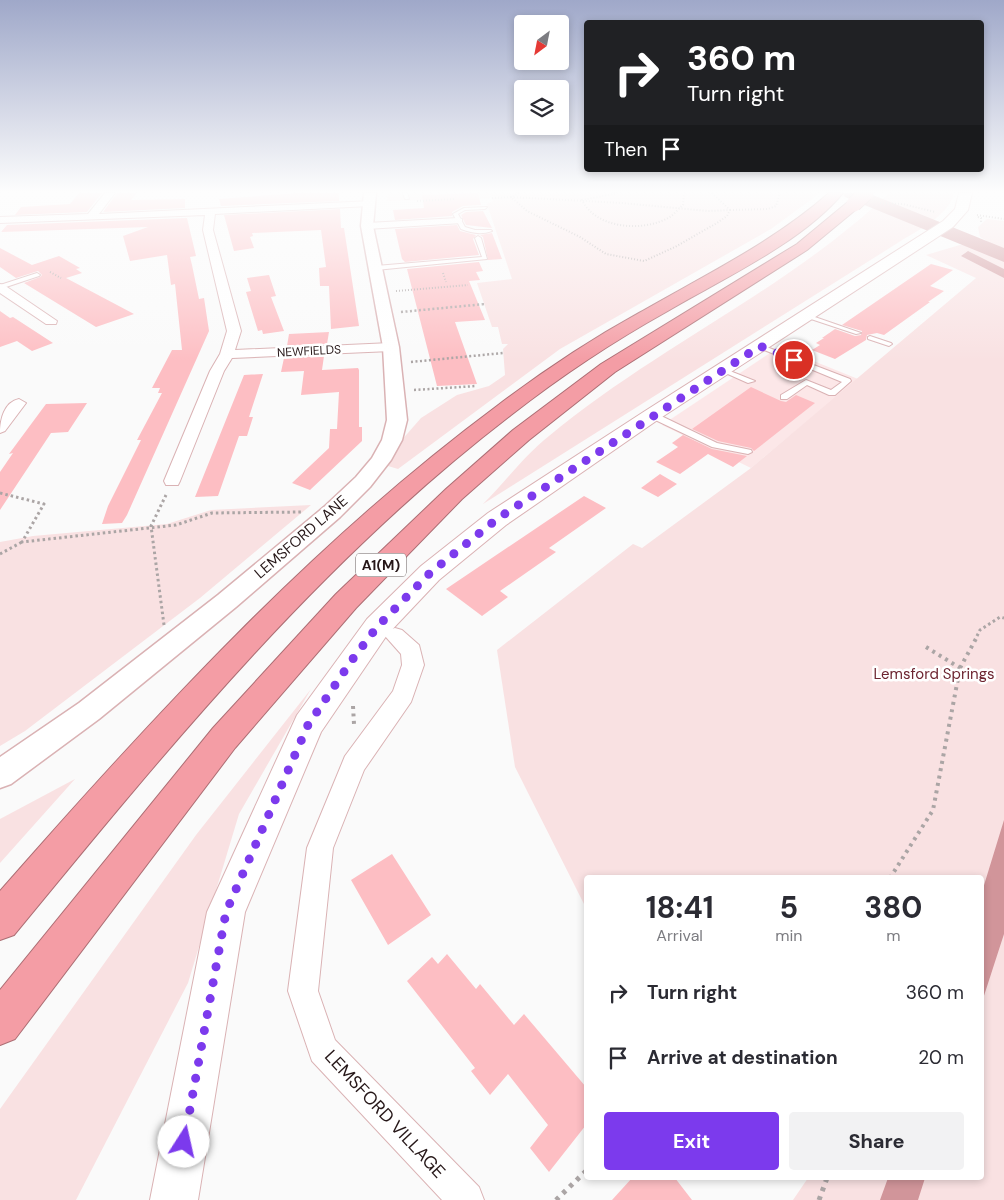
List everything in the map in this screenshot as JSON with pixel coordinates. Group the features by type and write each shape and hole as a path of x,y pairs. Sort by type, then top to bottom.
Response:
{"highway":[{"name":"A1(M)","path":"0,921 172,722 279,610 418,481 486,424 568,365 643,317 764,249"},
{"name":"A1(M)","path":"0,1024 224,738 346,601 420,527 521,435 560,404 650,340 799,249"}],"main road":[{"path":"174,1200 226,912 308,725 377,627 430,573 497,519 652,415 910,249"}],"street":[{"path":"172,481 217,370 227,354 234,331 213,249"},
{"name":"LEMSFORD LANE","path":"0,774 89,711 167,650 332,512 363,482 381,460 392,440 397,420 396,391 385,313 372,249"},
{"path":"0,288 50,321"},
{"name":"NEWFIELDS","path":"227,354 392,355"},
{"path":"0,428 19,403"},
{"name":"LEMSFORD VILLAGE","path":"395,636 411,651 413,665 403,695 354,764 320,848 303,991 323,1050 466,1200"}],"lane":[{"path":"376,268 481,259 485,258 482,249"},
{"path":"0,288 37,275"},
{"path":"807,316 858,333"},
{"path":"870,338 889,344"},
{"path":"760,346 847,381 832,392 806,382 784,397"},
{"path":"723,370 750,382"},
{"path":"652,415 715,445 748,452"}],"path":[{"path":"598,249 606,254 644,261 671,249"},
{"path":"380,292 468,285"},
{"path":"385,313 485,304"},
{"path":"392,355 503,353"},
{"path":"396,391 476,386"},
{"path":"167,650 151,526 172,481"},
{"path":"0,493 44,504 22,542"},
{"path":"0,554 22,542 151,526 176,525 212,513 332,512"},
{"path":"892,875 933,810 960,668 980,630 1000,617 1004,618"},
{"path":"926,647 960,668"},
{"path":"352,660 354,764"},
{"path":"556,1200 584,1173"},
{"path":"819,1200 826,1180"}],"shaded area":[{"path":"968,251 1004,269 1004,278 961,256"},
{"path":"779,347 858,379 751,468 662,425"},
{"path":"1004,820 1004,934 984,996 984,885"},
{"path":"887,1180 924,1180 918,1200 880,1200"}],"green space":[{"path":"502,249 736,249 560,349 398,469 388,466 400,442 421,418 457,395 489,386 505,375 503,349 508,344 502,344 498,327 492,327 477,283 512,279"},
{"path":"821,249 888,249 483,504 540,443 590,404"},
{"name":"Lemsford Springs","path":"946,249 987,249 1004,256 1004,1200 793,1200 807,1180 984,1180 984,875 584,875 584,904 515,767 497,650 633,544 642,548 751,468 976,278 926,255"},
{"path":"311,505 200,598 25,731 0,746 0,542 33,536 167,524 211,510"},
{"path":"311,689 239,814 188,983 76,1200 0,1200 0,1109 196,835"},
{"path":"75,779 0,863 0,819"}],"building":[{"path":"0,249 32,265 59,256 80,268 76,269 82,273 66,278 134,314 96,327 24,283 40,277 42,275 38,271 16,278 0,267"},
{"path":"127,249 194,249 196,256 190,257 199,299 204,298 209,331 127,515 122,523 102,524 108,506 141,440 137,440 162,393 158,393 160,388 152,388 172,350 182,350 175,284 171,285 167,255 130,261"},
{"path":"324,249 347,249 359,326 331,329 329,286 320,286 319,268 326,267"},
{"path":"400,249 477,249 479,255 405,262 402,259"},
{"path":"486,249 498,249 502,259 488,260"},
{"path":"479,262 483,271 476,272 480,280 469,281 485,320 455,322 477,384 437,386 407,269"},
{"path":"931,264 953,270 930,286 944,291 928,302 930,302 884,335 877,333 867,335 866,340 835,359 812,350 820,345 816,343 835,329 855,336 861,335 862,331 842,325"},
{"path":"269,275 276,296 271,297 284,331 263,334 262,330 258,331 246,292 251,291 247,278"},
{"path":"0,311 10,318 13,317 53,343 32,351 17,341 0,347"},
{"path":"329,332 327,344 287,346 289,334"},
{"path":"324,356 322,370 358,368 359,370 359,427 362,427 362,441 310,490 292,483 329,448 330,429 337,429 339,392 301,395 304,371 281,372 284,358"},
{"path":"263,374 249,417 253,417 247,436 239,436 218,496 195,497 244,375"},
{"path":"751,387 781,401 786,402 796,395 815,403 754,451 751,448 718,441 692,429"},
{"path":"87,403 68,432 51,433 0,510 0,472 13,453 9,454 46,404"},
{"path":"683,435 712,449 747,456 733,467 708,454 680,474 656,462 678,447 672,443"},
{"path":"660,474 677,484 658,497 641,488"},
{"path":"584,496 606,508 549,548 556,552 500,591 508,597 482,616 446,589"},
{"path":"392,854 431,915 388,945 351,880"},
{"path":"447,954 476,989 480,984 514,1025 524,1014 584,1085 584,1128 549,1172 530,1148 548,1125 508,1074 490,1095 471,1071 475,1068 407,981 432,957 438,964"},
{"path":"630,1180 677,1180 692,1200 612,1200"}],"waterway":[{"path":"987,249 1004,256"}],"route":[{"path":"184,1142 226,912 308,725 377,627 430,573 497,519 652,415 760,346 794,360"}]}
